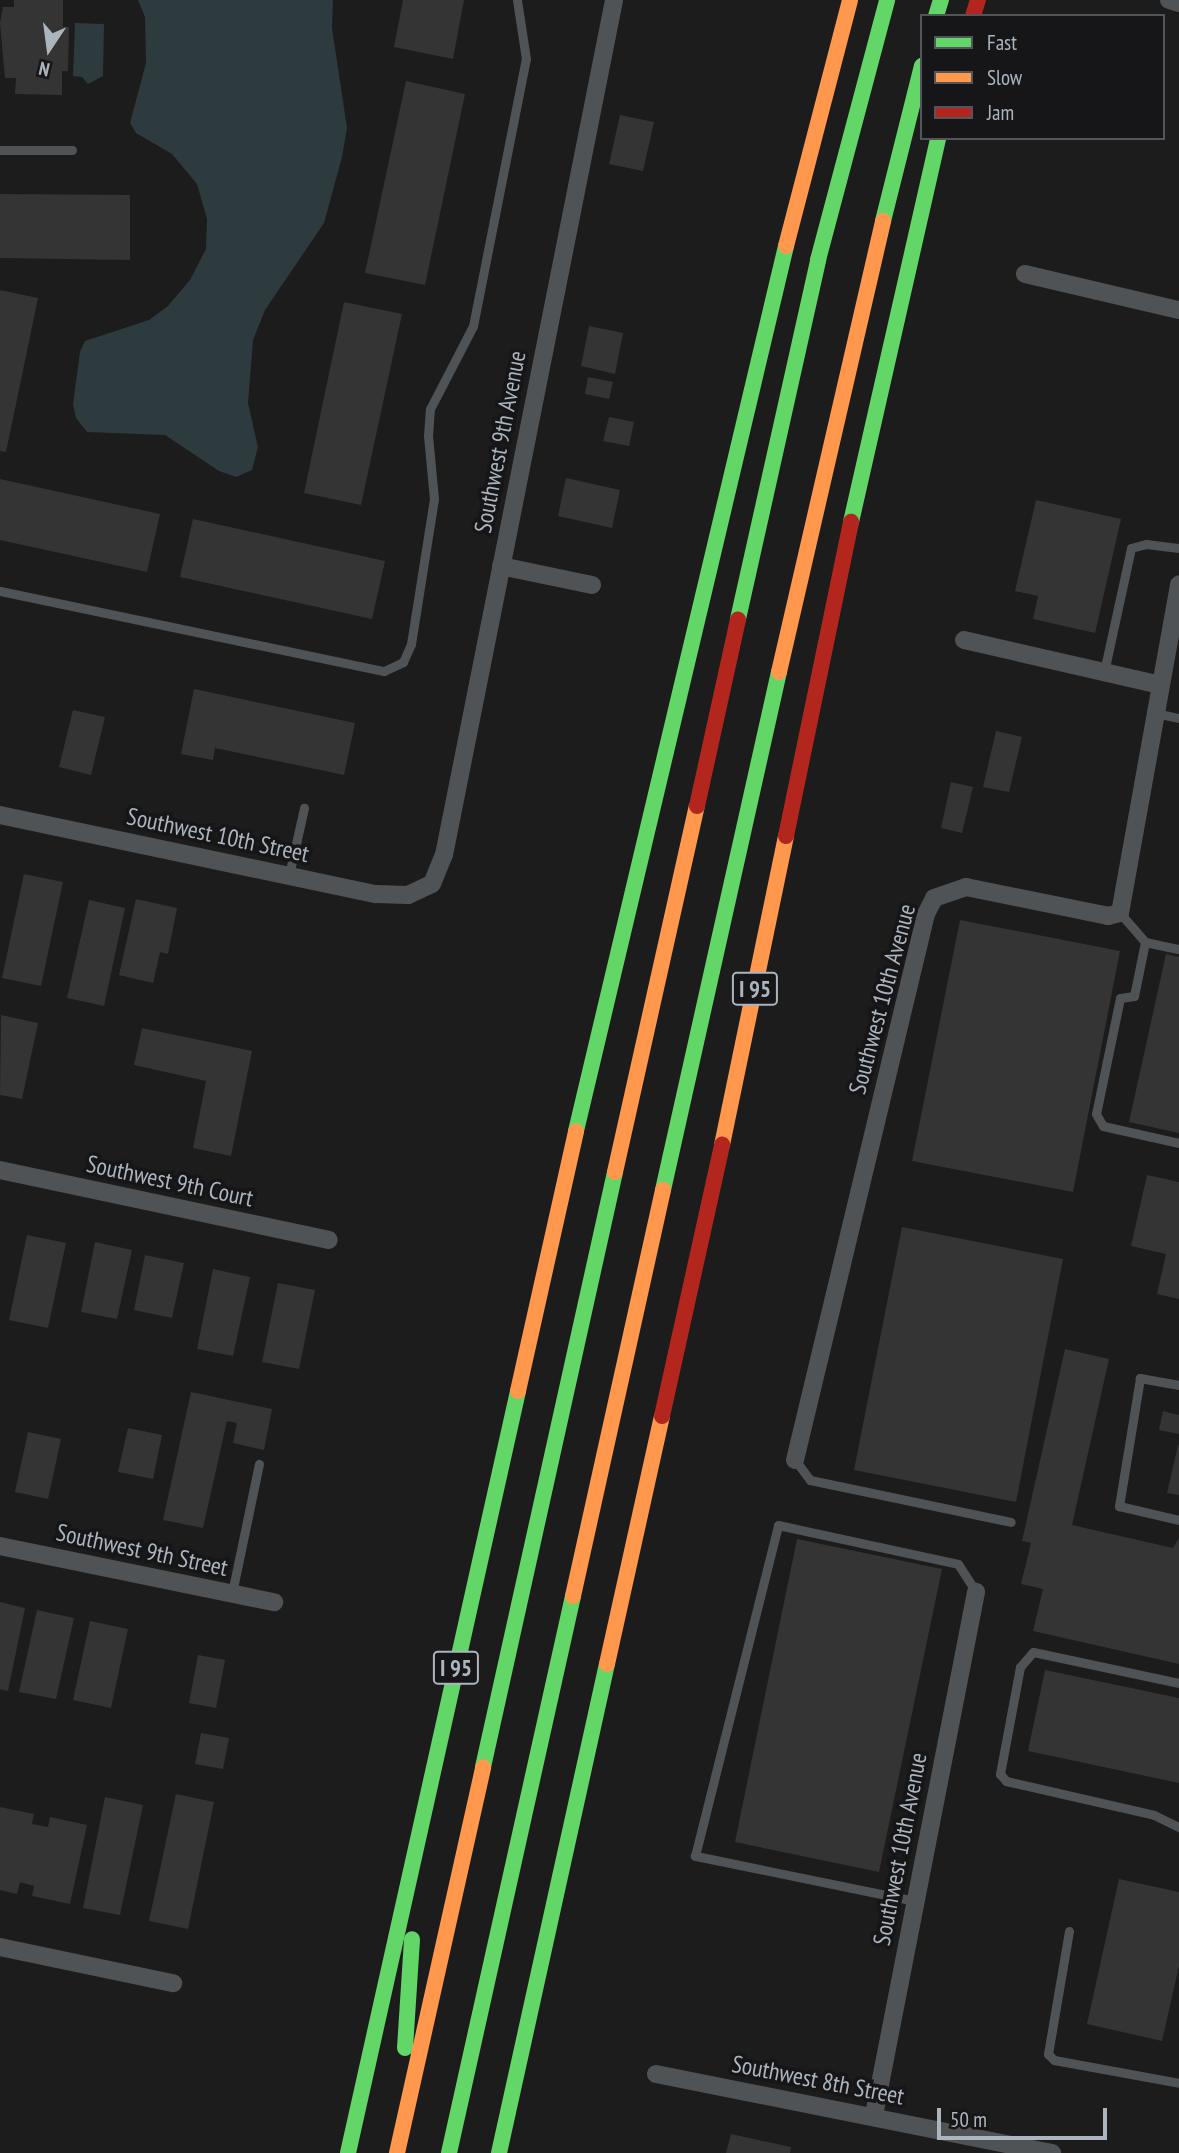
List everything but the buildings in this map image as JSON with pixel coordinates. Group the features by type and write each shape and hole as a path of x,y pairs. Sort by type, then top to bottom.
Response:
{"highway":[{"name":"I 95","path":"348,2153 583,1104 796,203 850,0"},
{"path":"398,2150 818,260 887,0"},
{"path":"449,2153 849,356 920,74"},
{"name":"I 95","path":"499,2153 723,1141 895,317 939,140"},
{"path":"398,2150 418,1838"}],"street":[{"name":"Southwest 9th Avenue","path":"426,890 444,855 614,0"},
{"path":"1169,0 1179,3"},
{"path":"1025,274 1179,310"},
{"path":"501,566 593,585"},
{"path":"1120,913 1179,584"},
{"path":"964,640 1160,685"},
{"name":"Southwest 10th Street","path":"0,815 388,895 426,890"},
{"name":"Southwest 10th Avenue","path":"795,1460 926,914 934,898 966,887 1108,915 1120,913"},
{"name":"Southwest 9th Court","path":"0,1170 330,1240"},
{"name":"Southwest 9th Street","path":"0,1546 274,1602"},
{"name":"Southwest 10th Avenue","path":"874,2115 976,1592"},
{"path":"0,1947 173,1983"},
{"name":"Southwest 8th Street","path":"656,2074 874,2115 1052,2153"}],"lane":[{"path":"0,591 384,671 403,662 411,644 435,499 428,436 430,409 473,326 526,59 517,0"},
{"path":"0,149 72,150"},
{"path":"1104,673 1131,548 1146,544 1179,548"},
{"path":"1155,712 1179,718"},
{"path":"289,875 304,808"},
{"path":"1120,913 1145,942 1179,948"},
{"path":"1145,942 1134,996 1119,998 1096,1114 1103,1126 1179,1143"},
{"path":"1179,1385 1140,1378 1119,1506 1179,1520"},
{"path":"795,1460 810,1480 1011,1522"},
{"path":"232,1593 259,1464"},
{"path":"915,1901 695,1857 778,1525 958,1564 976,1592"},
{"path":"1179,1683 1032,1652 1020,1667 1000,1774 1006,1781 1154,1815 1179,1827"},
{"path":"1069,1931 1048,2054 1054,2060 1179,2083"}],"shaded area":[{"path":"138,0 333,0 332,28 347,128 342,157 324,223 265,310 253,340 248,403 258,447 252,470 236,477 219,471 165,435 87,432 76,418 73,404 80,352 85,341 149,320 168,306 190,280 206,249 207,219 197,184 172,154 136,133 130,123 146,63 145,17"},
{"path":"75,23 104,24 103,76 88,84 82,77 73,76"}],"traffic: fast":[{"path":"738,619 818,260 887,0"},
{"path":"937,14 941,0"},
{"path":"883,221 920,74"},
{"path":"851,522 938,140"},
{"path":"576,1131 786,246"},
{"path":"663,1190 779,672"},
{"path":"483,1767 615,1172"},
{"path":"348,2153 518,1391"},
{"path":"449,2153 573,1596"},
{"path":"499,2153 607,1664"},
{"path":"405,2048 412,1939"}],"traffic: slow":[{"path":"786,246 850,0"},
{"path":"779,672 883,221"},
{"path":"615,1172 697,806"},
{"path":"722,1145 786,836"},
{"path":"518,1391 576,1131"},
{"path":"573,1596 663,1190"},
{"path":"607,1664 662,1416"},
{"path":"397,2153 483,1767"}],"traffic: jam":[{"path":"974,14 978,0"},
{"path":"786,836 851,522"},
{"path":"697,806 738,619"},
{"path":"662,1416 722,1145"}]}
